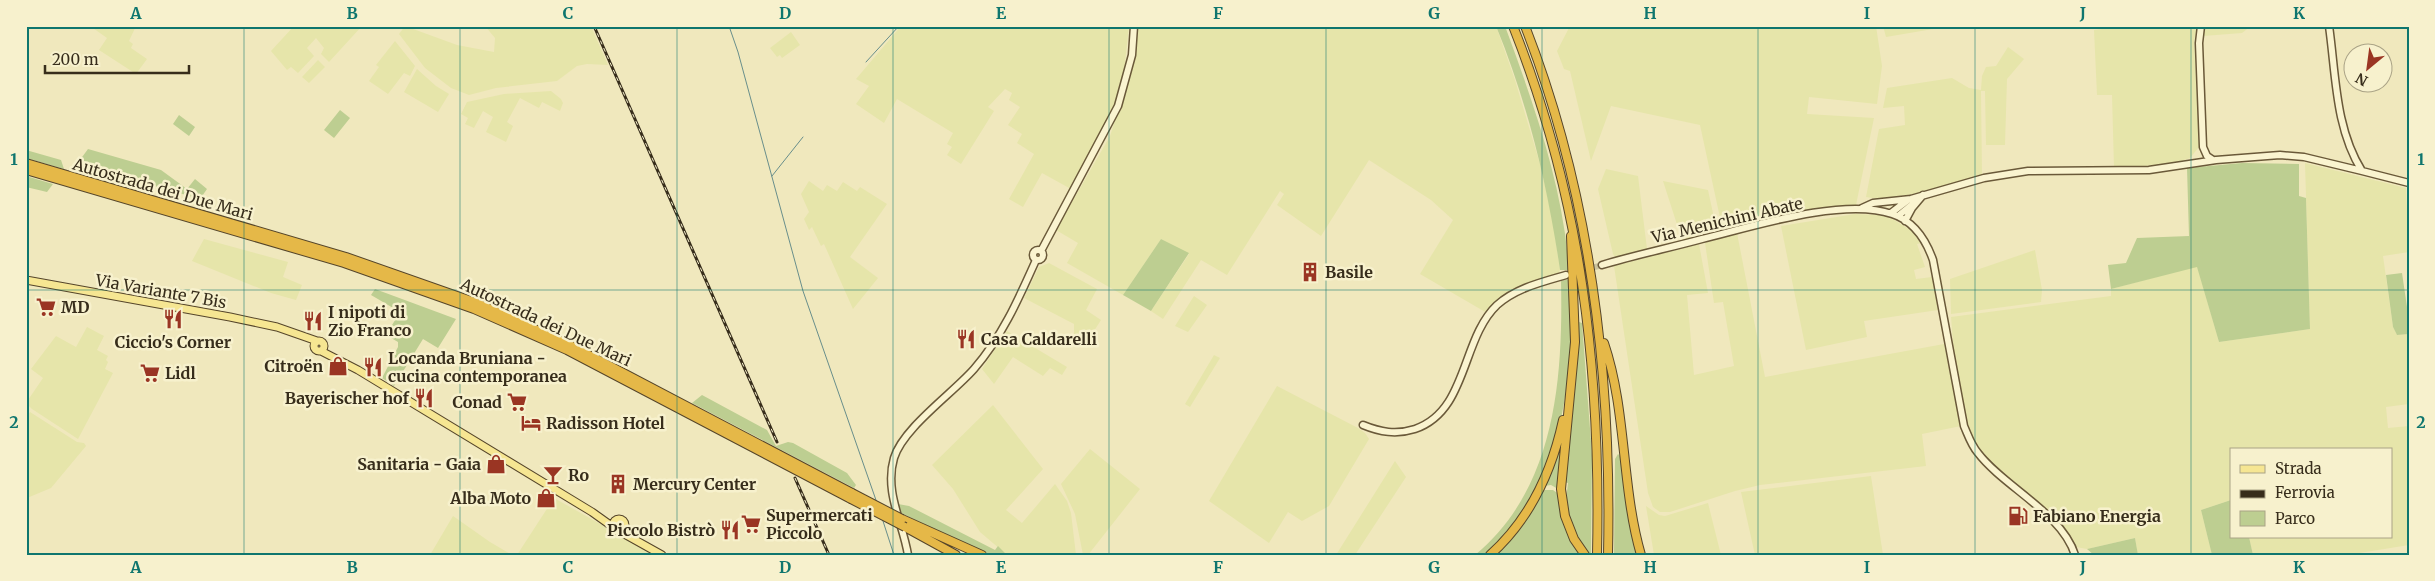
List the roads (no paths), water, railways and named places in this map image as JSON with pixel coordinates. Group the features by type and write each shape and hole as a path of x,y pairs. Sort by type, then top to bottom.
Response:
{"highway":[{"path":"1513,26 1550,136 1573,228 1587,309 1596,400 1598,462 1597,555"},
{"path":"1525,26 1544,79 1571,174 1592,272 1600,329 1608,436 1608,555"},
{"name":"Autostrada dei Due Mari","path":"26,163 346,257 469,300 570,345 852,496 956,555"},
{"name":"Autostrada dei Due Mari","path":"26,170 352,265 466,306 567,350 971,555"},
{"path":"1573,228 1570,241 1575,342 1561,489 1565,516 1574,539 1585,555"},
{"path":"1600,329 1608,355 1634,532 1641,555"},
{"path":"1490,555 1518,525 1545,478 1559,438 1570,386"},
{"path":"902,519 982,555"}],"main road":[{"name":"Via Variante 7 Bis","path":"26,280 230,317 290,331 339,358 592,512 616,529 662,555"},
{"name":"Via Variante 7 Bis","path":"592,512 617,519"},
{"path":"617,519 623,520 625,525 624,529 616,529 614,522 617,519"},
{"name":"Via Variante 7 Bis","path":"625,525 638,540"}],"street":[{"path":"908,555 892,494 894,459 899,447 906,437 975,368 1007,323 1036,260 1033,256 1034,253 1041,251 1118,106 1132,55 1134,26"},
{"path":"2201,26 2203,158"},
{"path":"2329,26 2340,113 2353,156 2362,171"},
{"path":"1894,215 1924,194 2003,174 2028,171 2148,170 2193,163 2203,158 2213,160 2280,155 2304,157 2409,183"},
{"path":"1859,210 1873,203 1914,200"},
{"path":"1905,220 1914,200"},
{"path":"1859,210 1894,215 1905,220 1925,240 1933,260 1964,426 1972,445 1994,471 2055,524 2075,555"},
{"name":"Via Menichini Abate","path":"1602,265 1784,218 1859,210"},
{"path":"1363,425 1374,430 1398,433 1426,424 1447,405 1482,328 1497,306 1512,294 1531,286 1566,276"}],"waterway":[{"path":"729,26 738,52 803,291 877,503"},
{"path":"866,62 899,26"},
{"path":"772,176 803,137"},
{"path":"882,518 894,555"}],"tunnel":[{"path":"1577,272 1602,265"}],"railway":[{"path":"594,26 777,442"},
{"path":"795,478 829,555"}],"place":[{"name":"Basile","path":"1310,272"},
{"name":"MD","path":"46,307"},
{"name":"Ciccio's Corner","path":"173,319"},
{"name":"I nipoti di Zio Franco","path":"313,321"},
{"name":"Casa Caldarelli","path":"966,339"},
{"name":"Citroën","path":"338,366"},
{"name":"Locanda Bruniana - cucina contemporanea","path":"373,367"},
{"name":"Lidl","path":"150,373"},
{"name":"Bayerischer hof","path":"424,398"},
{"name":"Conad","path":"517,402"},
{"name":"Radisson Hotel","path":"531,423"},
{"name":"Sanitaria - Gaia","path":"496,464"},
{"name":"Ro","path":"553,475"},
{"name":"Mercury Center","path":"618,484"},
{"name":"Alba Moto","path":"546,498"},
{"name":"Fabiano Energia","path":"2018,516"},
{"name":"Supermercati Piccolo","path":"751,524"},
{"name":"Piccolo Bistrò","path":"730,530"}]}
